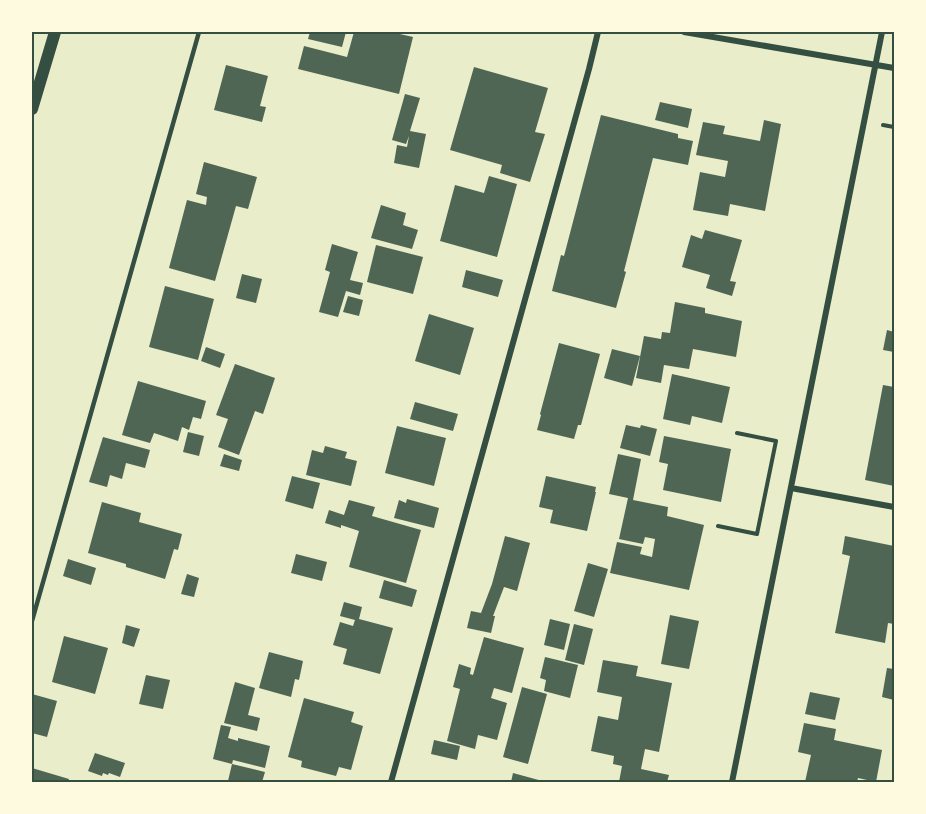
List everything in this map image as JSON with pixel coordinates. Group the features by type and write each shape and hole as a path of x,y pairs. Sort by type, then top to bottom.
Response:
{"main road":[{"path":"32,109 55,32"}],"street":[{"path":"391,783 589,69 597,32"},
{"path":"684,32 894,68"},
{"path":"732,783 882,32"},
{"path":"791,488 894,507"}],"lane":[{"path":"32,621 199,32"}],"path":[{"path":"882,125 894,127"},
{"path":"718,526 757,534 776,441 737,434"}],"building":[{"path":"310,32 346,32 342,47 308,39"},
{"path":"354,32 391,32 413,37 399,94 298,69 304,46 347,57"},
{"path":"226,65 268,76 260,106 266,107 262,122 214,110"},
{"path":"474,67 548,88 535,132 545,134 530,182 500,173 502,165 450,150"},
{"path":"405,94 420,98 410,131 426,134 419,168 394,163 397,145 407,147 409,136 406,144 392,140"},
{"path":"660,102 692,109 688,128 655,120"},
{"path":"601,115 678,134 678,138 693,141 688,165 653,158 616,308 552,291 561,255 564,256"},
{"path":"764,120 781,124 765,211 730,204 728,216 693,210 700,172 725,177 728,161 696,155 703,122 725,126 723,134 760,141"},
{"path":"204,162 257,177 248,209 236,206 215,281 169,268 187,200 206,205 207,197 196,194"},
{"path":"489,176 517,184 497,257 440,241 455,185 484,193"},
{"path":"381,205 406,213 403,225 418,230 412,249 371,238"},
{"path":"705,230 742,240 730,281 736,282 732,296 706,288 710,275 682,267 691,235 702,239"},
{"path":"332,244 358,252 350,280 363,283 360,295 346,291 338,317 319,312 330,272 325,270"},
{"path":"376,245 423,257 413,294 367,282"},
{"path":"466,270 503,280 498,297 462,287"},
{"path":"242,274 262,279 256,303 236,298"},
{"path":"165,286 214,299 198,360 149,347"},
{"path":"348,296 363,300 359,316 343,312"},
{"path":"675,302 705,308 705,313 742,321 736,357 693,349 689,369 664,365 661,383 636,378 644,336 661,339 662,332 670,333"},
{"path":"429,314 474,328 460,375 415,361"},
{"path":"887,330 894,332 894,352 883,350"},
{"path":"559,343 600,354 581,425 578,425 574,439 537,430"},
{"path":"206,347 225,354 220,368 201,361"},
{"path":"612,349 640,356 632,386 604,378"},
{"path":"235,364 275,378 263,414 255,411 239,455 218,447 228,419 216,415"},
{"path":"672,374 730,387 722,423 692,416 690,425 663,419"},
{"path":"138,381 206,401 201,419 193,417 189,430 182,427 178,441 154,433 150,443 122,435"},
{"path":"883,385 894,387 894,486 865,480"},
{"path":"415,402 458,414 453,431 410,419"},
{"path":"626,425 640,428 641,425 657,429 650,456 620,448"},
{"path":"397,426 446,438 434,486 385,473"},
{"path":"188,432 204,436 199,456 183,452"},
{"path":"664,436 731,449 721,502 663,490 668,464 659,462"},
{"path":"103,437 150,450 145,468 126,463 122,479 110,475 107,487 89,482"},
{"path":"325,446 347,452 345,458 357,461 351,486 306,475 312,450 323,453"},
{"path":"224,454 242,460 239,471 220,466"},
{"path":"618,454 641,459 633,500 668,507 667,516 704,525 689,590 610,573 617,542 642,547 640,554 652,557 655,539 645,537 643,544 619,539 628,498 609,494"},
{"path":"292,476 320,483 313,509 285,501"},
{"path":"546,476 596,487 587,531 550,523 553,510 539,507"},
{"path":"407,499 439,508 434,528 394,518 399,500 406,503"},
{"path":"349,500 375,507 372,516 421,530 406,583 349,567 359,531 325,523 329,510 344,515"},
{"path":"102,502 141,513 139,522 182,534 178,550 174,549 165,579 88,553"},
{"path":"505,536 530,543 517,591 504,587 493,616 495,616 491,633 467,628 471,611 481,613 492,584"},
{"path":"845,536 894,546 892,603 894,604 894,624 888,623 885,643 835,633 850,556 842,554"},
{"path":"296,554 327,562 322,581 291,573"},
{"path":"68,559 96,568 91,585 63,576"},
{"path":"588,563 608,569 594,617 574,611"},
{"path":"187,574 199,578 194,597 181,594"},
{"path":"384,580 417,590 412,607 379,598"},
{"path":"344,602 362,607 359,619 393,628 380,674 343,664 347,649 333,645 340,622 353,626 355,620 340,616"},
{"path":"670,615 699,621 689,669 661,664"},
{"path":"550,619 570,624 564,650 544,645"},
{"path":"574,624 593,629 584,665 565,660"},
{"path":"126,625 140,629 134,647 122,643"},
{"path":"64,636 108,648 95,694 52,682"},
{"path":"484,637 524,648 512,693 494,688 491,698 507,703 497,740 478,735 475,749 447,741 460,689 453,687 459,664 471,668 470,674 473,675"},
{"path":"269,652 303,661 299,680 295,679 291,697 259,688"},
{"path":"545,657 578,665 570,698 544,691 546,680 540,678"},
{"path":"603,660 638,666 636,676 672,683 659,752 645,749 641,769 669,775 667,782 619,782 622,766 613,764 614,756 591,751 598,716 618,720 622,697 597,692"},
{"path":"887,668 894,669 894,700 882,697"},
{"path":"146,675 170,680 163,709 139,704"},
{"path":"235,682 255,688 248,715 260,718 257,731 224,723"},
{"path":"522,687 547,694 528,764 503,757"},
{"path":"810,692 840,698 835,720 805,714"},
{"path":"32,694 57,701 47,737 32,733"},
{"path":"304,698 354,712 351,722 363,726 351,770 339,767 336,776 301,767 302,761 288,757"},
{"path":"804,723 836,729 834,740 882,750 876,782 858,778 857,782 805,782 811,755 798,752"},
{"path":"221,725 231,727 228,738 238,741 238,738 270,746 265,768 233,760 232,764 213,759"},
{"path":"434,740 460,746 457,760 431,754"},
{"path":"95,753 125,763 120,777 109,773 108,775 103,773 102,776 88,771"},
{"path":"232,764 265,772 262,782 228,781"},
{"path":"32,768 69,779 68,782 32,782"},
{"path":"513,773 546,782 511,782"}]}
